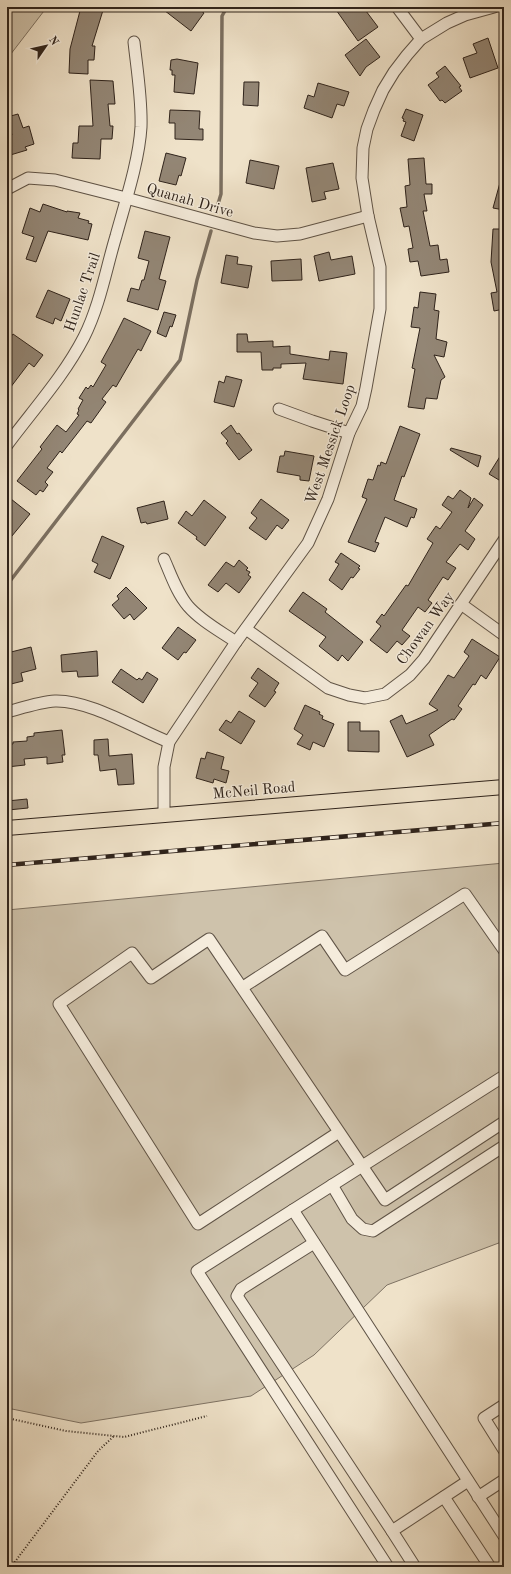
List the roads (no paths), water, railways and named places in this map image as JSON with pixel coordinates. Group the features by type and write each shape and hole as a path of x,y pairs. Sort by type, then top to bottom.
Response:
{"main road":[{"name":"McNeil Road","path":"7,828 504,787"}],"street":[{"path":"397,7 421,39"},
{"name":"West Messick Loop","path":"164,815 164,767 169,742 236,642 308,543 328,499 349,433 362,406 380,308 380,267 368,216 362,178 362,158 367,129 383,90 407,55 421,39 447,23 465,15 494,7"},
{"name":"Hunlac Trail","path":"7,445 46,395 74,354 84,337 98,300 126,198 141,129 141,111 134,42"},
{"name":"Quanah Drive","path":"7,189 28,178 54,180 254,233 277,236 300,234 368,216"},
{"path":"278,409 312,422 349,433"},
{"name":"Chowan Way","path":"246,629 328,688 348,695 365,698 385,694 410,675 424,659 504,540"},
{"path":"164,559 181,596 188,607 236,642"},
{"path":"462,604 504,635"},
{"path":"7,712 39,703 54,701 76,703 124,721 169,742"},
{"path":"243,987 322,936 345,970 465,894 504,950"},
{"path":"339,1132 198,1224 58,1004 132,953 151,978 209,939 243,987 385,1200 504,1122"},
{"path":"388,1567 197,1270 504,1076"},
{"path":"332,1185 352,1219 363,1229 373,1231 504,1146"},
{"path":"292,1210 504,1536"},
{"path":"314,1243 241,1289 237,1296 415,1567"},
{"path":"504,1405 484,1418 504,1450"},
{"path":"478,1497 504,1480"},
{"path":"392,1531 468,1481"},
{"path":"444,1497 490,1567"}],"waterway":[{"path":"218,204 221,194 222,16 227,7"},
{"path":"7,585 180,360 197,280 211,231"}],"railway":[{"path":"7,865 504,823"}]}
